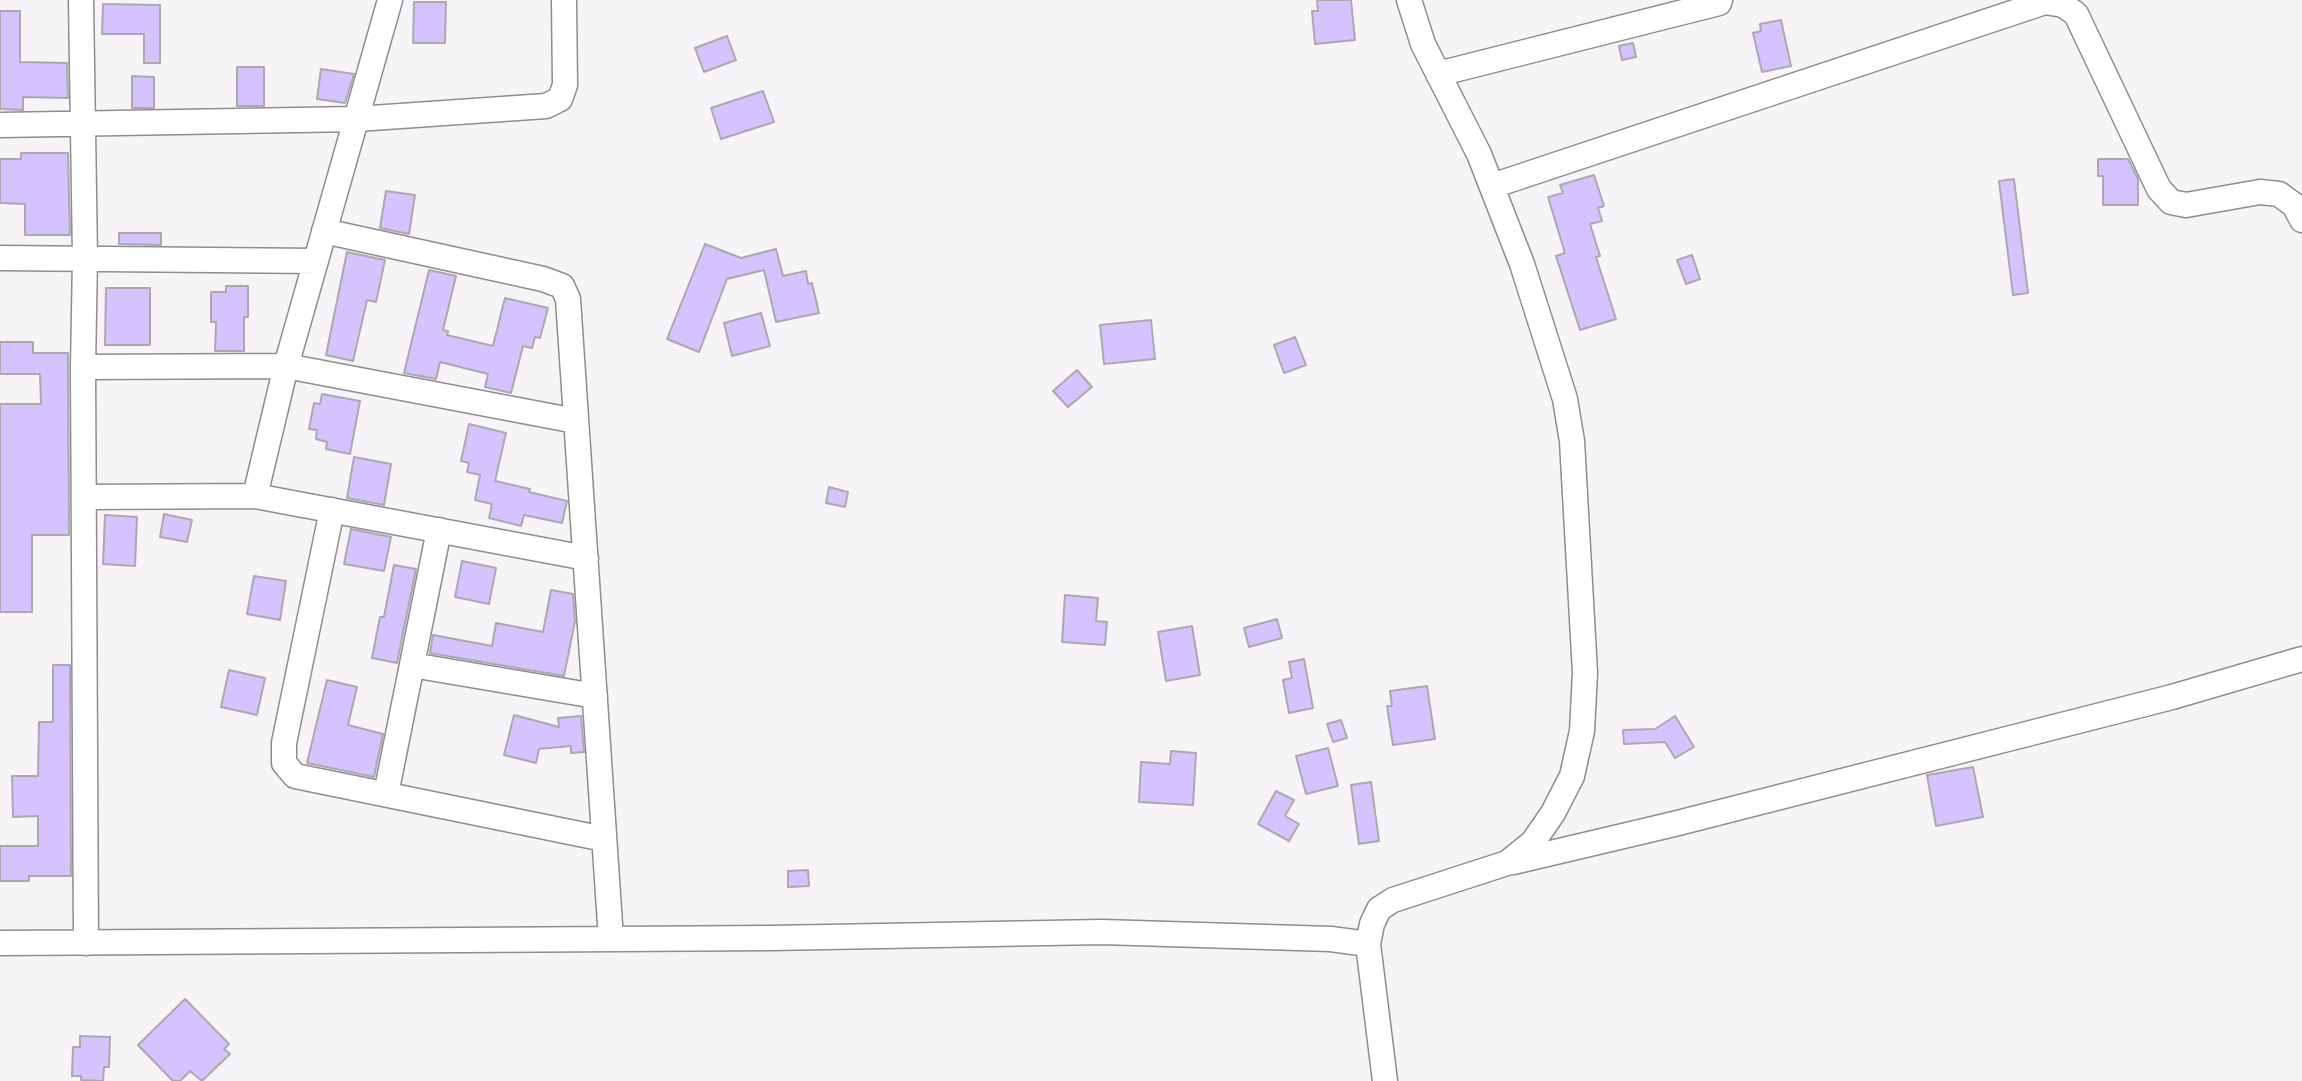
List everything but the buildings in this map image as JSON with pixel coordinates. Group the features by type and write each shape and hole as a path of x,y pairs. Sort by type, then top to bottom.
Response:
{"street":[{"path":"81,0 85,258 83,367 86,943"},
{"path":"255,496 286,366 390,0"},
{"path":"0,125 357,119 545,106 560,99 565,85 564,0"},
{"path":"1409,0 1423,44 1479,154 1522,264 1565,399 1572,442 1585,673 1582,731 1572,776 1553,813 1533,842 1507,863"},
{"path":"1438,74 1720,0"},
{"path":"1492,186 2045,2 2063,5 2076,14 2159,189 2171,202 2186,205 2260,192 2279,194 2294,205 2302,220"},
{"path":"324,232 543,279 562,286 568,299 611,939"},
{"path":"0,258 316,261"},
{"path":"83,367 286,366 576,421"},
{"path":"84,497 255,496 586,558"},
{"path":"332,510 284,743 284,763 295,776 604,839"},
{"path":"386,794 439,530"},
{"path":"1385,1081 1368,944 1371,925 1379,909 1393,900 1507,863 1674,824 2145,704 2302,659"},
{"path":"412,665 594,696"},
{"path":"0,943 771,938 1102,932 1331,939 1368,944"}]}
